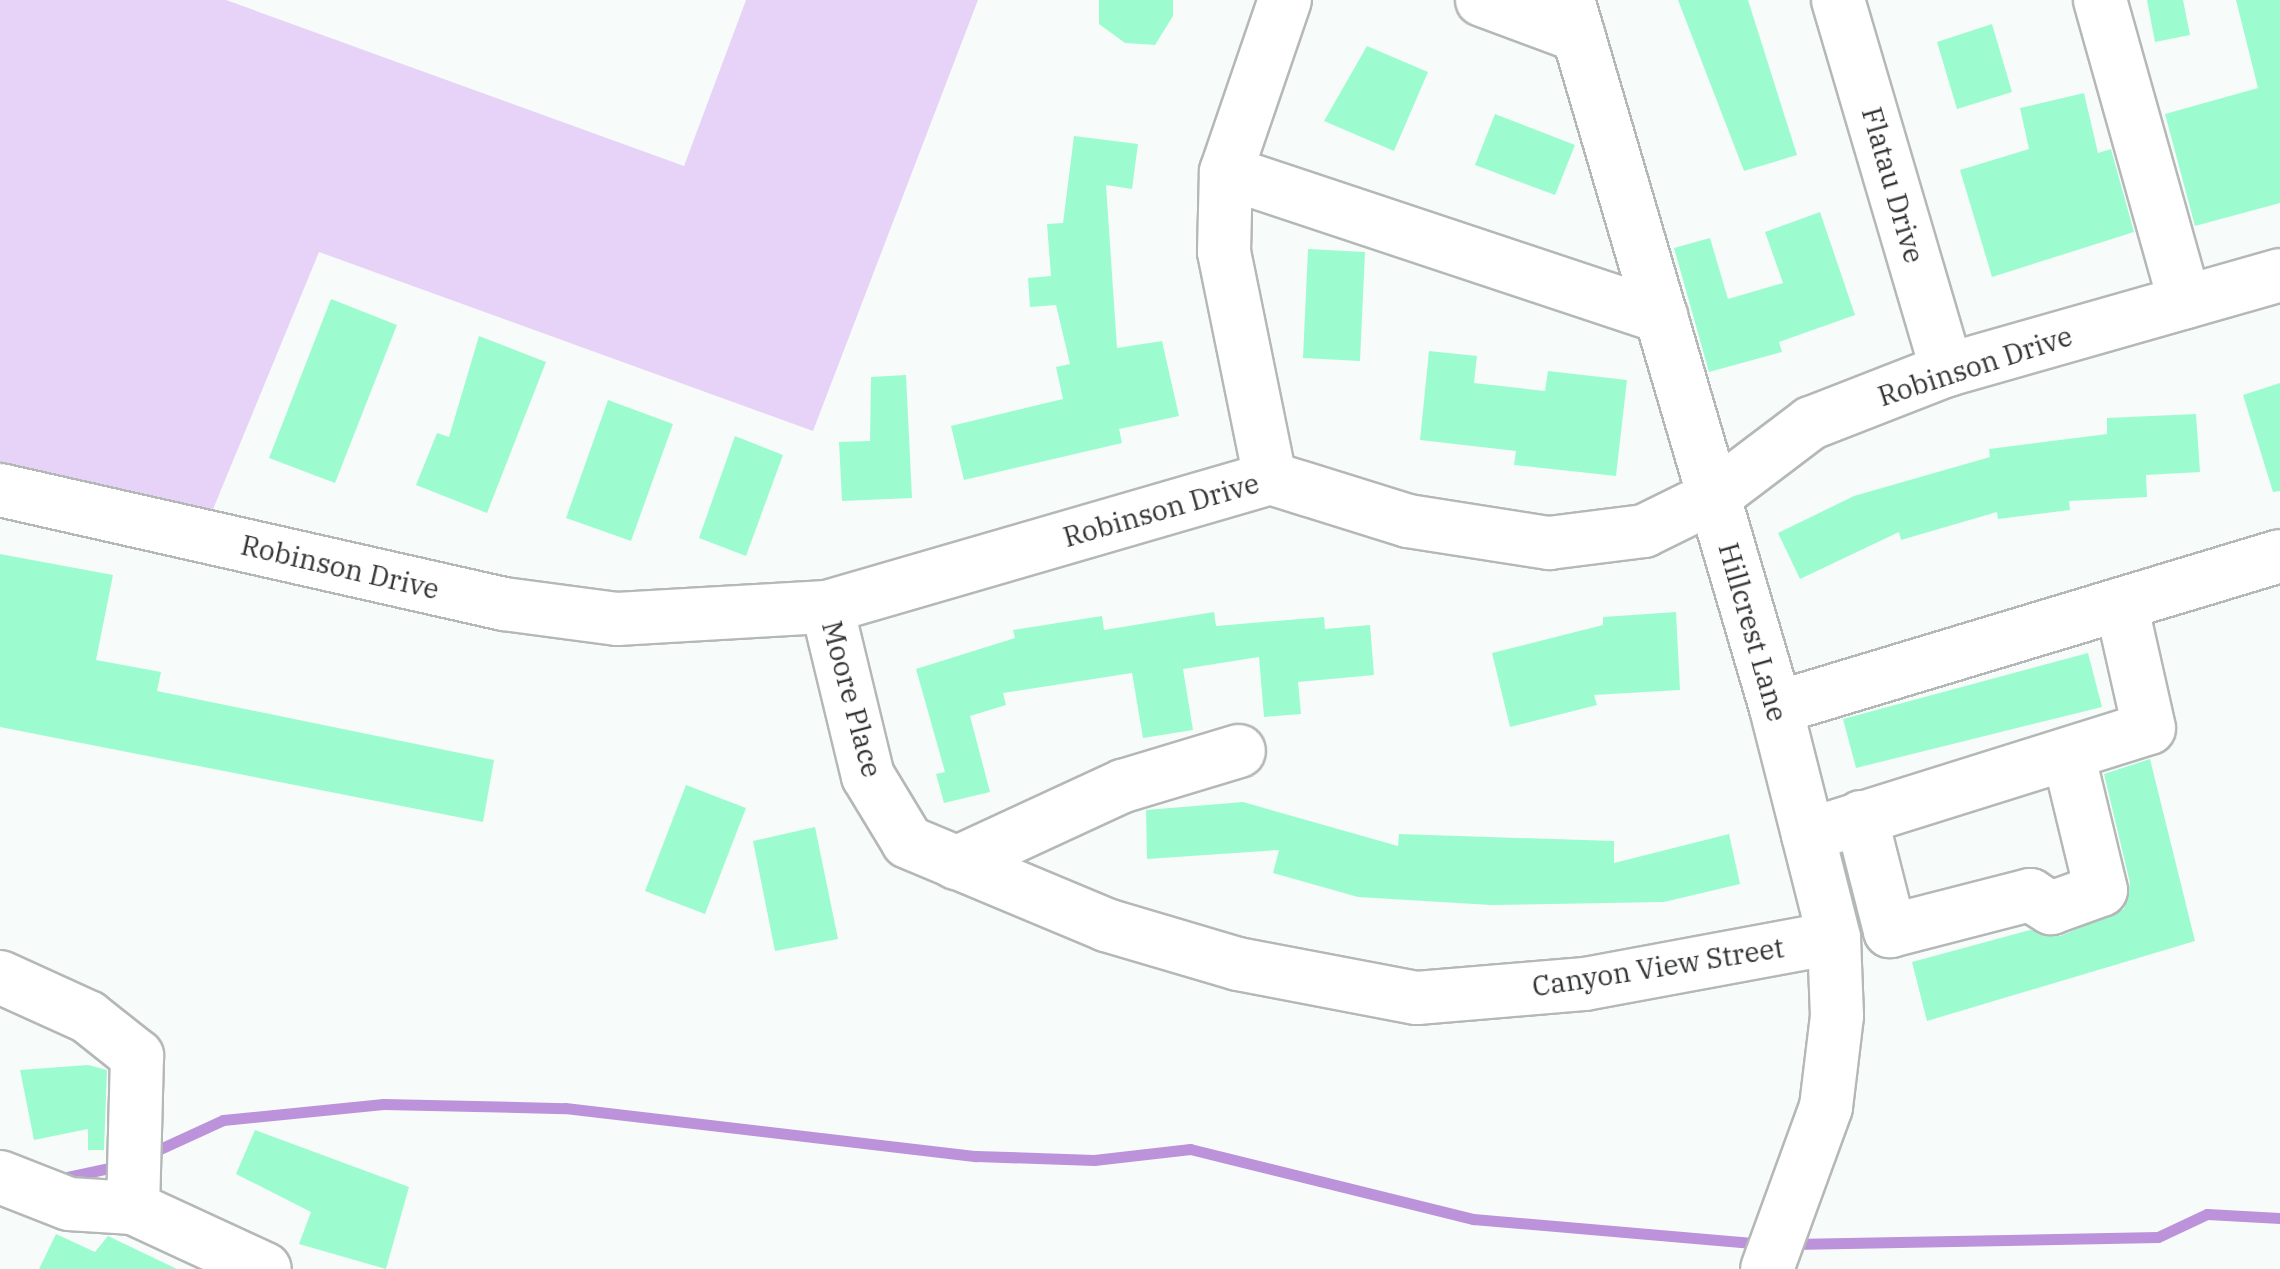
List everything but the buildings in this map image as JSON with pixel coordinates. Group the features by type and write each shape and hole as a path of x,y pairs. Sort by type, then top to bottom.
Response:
{"street":[{"path":"1270,478 1224,252 1226,172 1285,0"},
{"path":"1482,0 1574,18"},
{"name":"Flatau Drive","path":"1838,0 1947,370"},
{"path":"2100,0 2185,302"},
{"name":"Hillcrest Lane","path":"1574,18 1776,708 1834,938 1838,1016 1826,1107 1767,1269"},
{"path":"1226,172 1661,317"},
{"name":"Robinson Drive","path":"0,490 504,604 617,618 827,607 1270,478 1408,521 1549,543 1644,531 1714,497 1811,423 1947,370 2280,275"},
{"path":"1776,708 2280,556"},
{"path":"1808,835 2150,728 2121,604"},
{"name":"Moore Place","path":"827,607 868,776 908,842"},
{"path":"956,863 1123,786 1239,751"},
{"path":"1861,817 1890,931 2030,895 2050,908 2102,890 2068,754"},
{"name":"Canyon View Street","path":"908,842 1182,947 1416,998 1585,984 1834,938"},
{"path":"0,977 88,1017 137,1056 133,1208"},
{"path":"0,1177 69,1204 133,1208 266,1269"}],"shaded area":[{"path":"0,0 226,0 684,166 746,0 978,0 813,431 319,252 209,519 0,474"}],"waterway":[{"path":"149,1154 223,1120 383,1104 565,1108 976,1156 1094,1160 1190,1149 1473,1219 1764,1244"},
{"path":"58,1179 123,1165"},
{"path":"1793,1244 2158,1237 2207,1214 2280,1218"}]}
